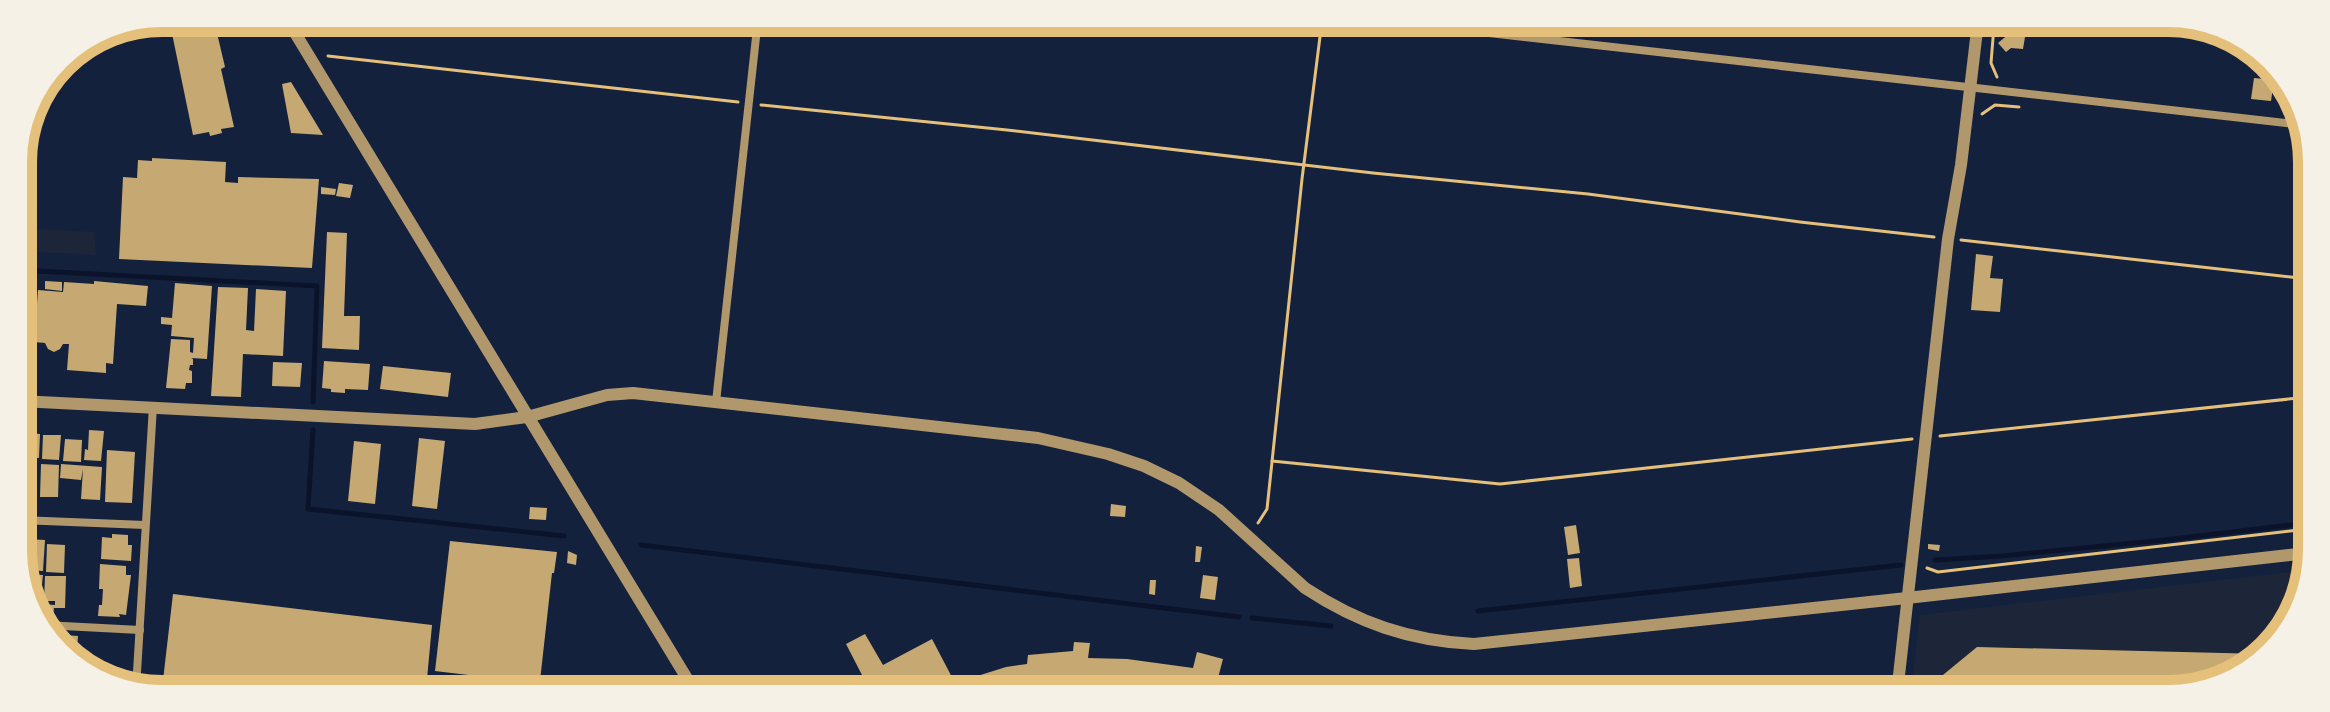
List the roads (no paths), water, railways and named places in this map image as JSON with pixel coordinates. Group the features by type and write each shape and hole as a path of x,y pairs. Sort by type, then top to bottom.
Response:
{"street":[{"path":"295,32 688,680"},
{"path":"716,402 756,32"},
{"path":"1479,32 2292,124"},
{"path":"1898,680 1948,239 1961,165 1977,32"},
{"path":"32,401 475,424 527,417 607,395 652,394 1038,438 1077,445 1144,466 1179,483 1219,510 1305,588 1337,608 1382,628 1452,643 1474,644 2298,554"},
{"path":"137,678 153,406"},
{"path":"32,520 145,525"},
{"path":"57,626 140,630"}],"waterway":[{"path":"32,271 317,286 313,402"},
{"path":"313,430 308,509 564,536"},
{"path":"1935,560 2002,556 2298,524"},
{"path":"641,545 1239,617"},
{"path":"1478,611 1901,565"},
{"path":"1252,618 1331,626"}]}
